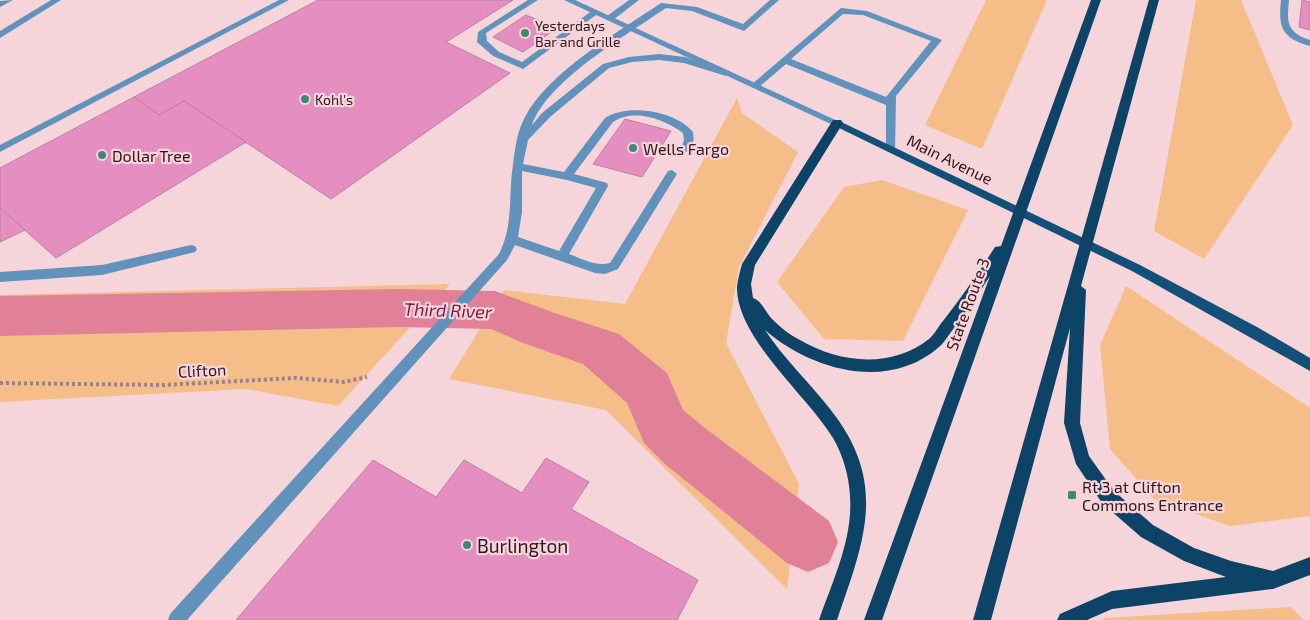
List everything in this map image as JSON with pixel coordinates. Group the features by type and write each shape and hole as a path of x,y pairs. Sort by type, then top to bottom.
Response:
{"highway":[{"name":"State Route 3","path":"874,620 1096,0"},
{"path":"982,620 1154,0"},
{"path":"828,620 857,528 858,496 852,461 837,431 779,361 753,322 744,289 749,264 837,123"},
{"path":"744,289 758,313 779,334 812,354 846,366 877,366 906,360 934,343 965,304 1013,231"},
{"path":"1080,264 1072,424 1082,459 1108,497 1147,531 1190,555 1231,570 1273,580"},
{"path":"1066,620 1112,600 1273,580 1310,566"}],"main road":[{"name":"Main Avenue","path":"837,123 1116,257 1309,362"}],"street":[{"path":"0,4 9,0"},
{"path":"0,35 57,0"},
{"path":"0,148 285,0"},
{"path":"534,0 482,32 482,42 496,54 523,66 596,12"},
{"name":"Main Avenue","path":"568,0 837,123"},
{"path":"610,18 635,0"},
{"path":"176,620 503,257 512,239 518,167 523,141 530,117 541,99 566,76 664,5 694,9 744,28 774,0"},
{"path":"1285,0 1282,22 1284,26 1292,36 1310,43"},
{"path":"756,85 841,11 864,13 936,40 892,96 891,149"},
{"path":"0,22 10,29"},
{"path":"523,141 546,115 606,66 632,59 659,57 684,60 732,74"},
{"path":"785,60 891,103"},
{"path":"567,176 609,120 614,115 624,112 633,111 679,124 688,132 689,140 686,149"},
{"path":"518,167 567,176 602,186 562,257"},
{"path":"512,239 595,268 605,269 614,266 672,174"},
{"path":"0,277 102,270 191,249"}],"path":[{"name":"Clifton","path":"0,383 163,385 296,378 344,382 369,376"}],"shaded area":[{"path":"986,0 1047,0 982,149 925,125"},
{"path":"1196,0 1241,0 1293,125 1204,259 1154,231"},
{"path":"737,98 742,113 798,152 739,267 726,343 799,484 787,589 606,410 449,379 504,290 625,304"},
{"path":"882,180 968,210 903,341 824,339 777,282 844,187"},
{"path":"450,284 338,406 246,389 0,402 0,295"},
{"path":"1126,286 1310,408 1310,516 1230,526 1154,499 1110,449 1100,345"},
{"path":"1290,607 1304,620 1102,620 1104,618"}],"building":[{"name":"Kohl's","path":"318,0 513,0 446,42 510,73 331,199 184,101 159,115 134,97"},
{"path":"1302,0 1310,2 1310,30 1299,27"},
{"name":"Yesterdays Bar and Grille","path":"526,15 557,28 523,52 493,37"},
{"path":"134,97 159,115 184,101 246,142 56,258 0,208 0,168"},
{"name":"Wells Fargo","path":"625,119 671,131 642,177 593,164"},
{"path":"0,208 25,230 0,242"},
{"name":"Burlington","path":"546,458 589,482 571,509 698,580 677,620 236,620 373,460 436,497 464,460 522,493"}],"waterway":[{"name":"Third River","path":"0,316 399,308 495,310 541,329 601,349 648,389 663,426 685,446 808,542"}],"place":[{"name":"Yesterdays Bar and Grille","path":"525,33"},
{"name":"Kohl's","path":"305,99"},
{"name":"Wells Fargo","path":"633,148"},
{"name":"Dollar Tree","path":"102,155"},
{"name":"Rt 3 at Clifton Commons Entrance","path":"1072,495"},
{"name":"Burlington","path":"467,545"}]}
